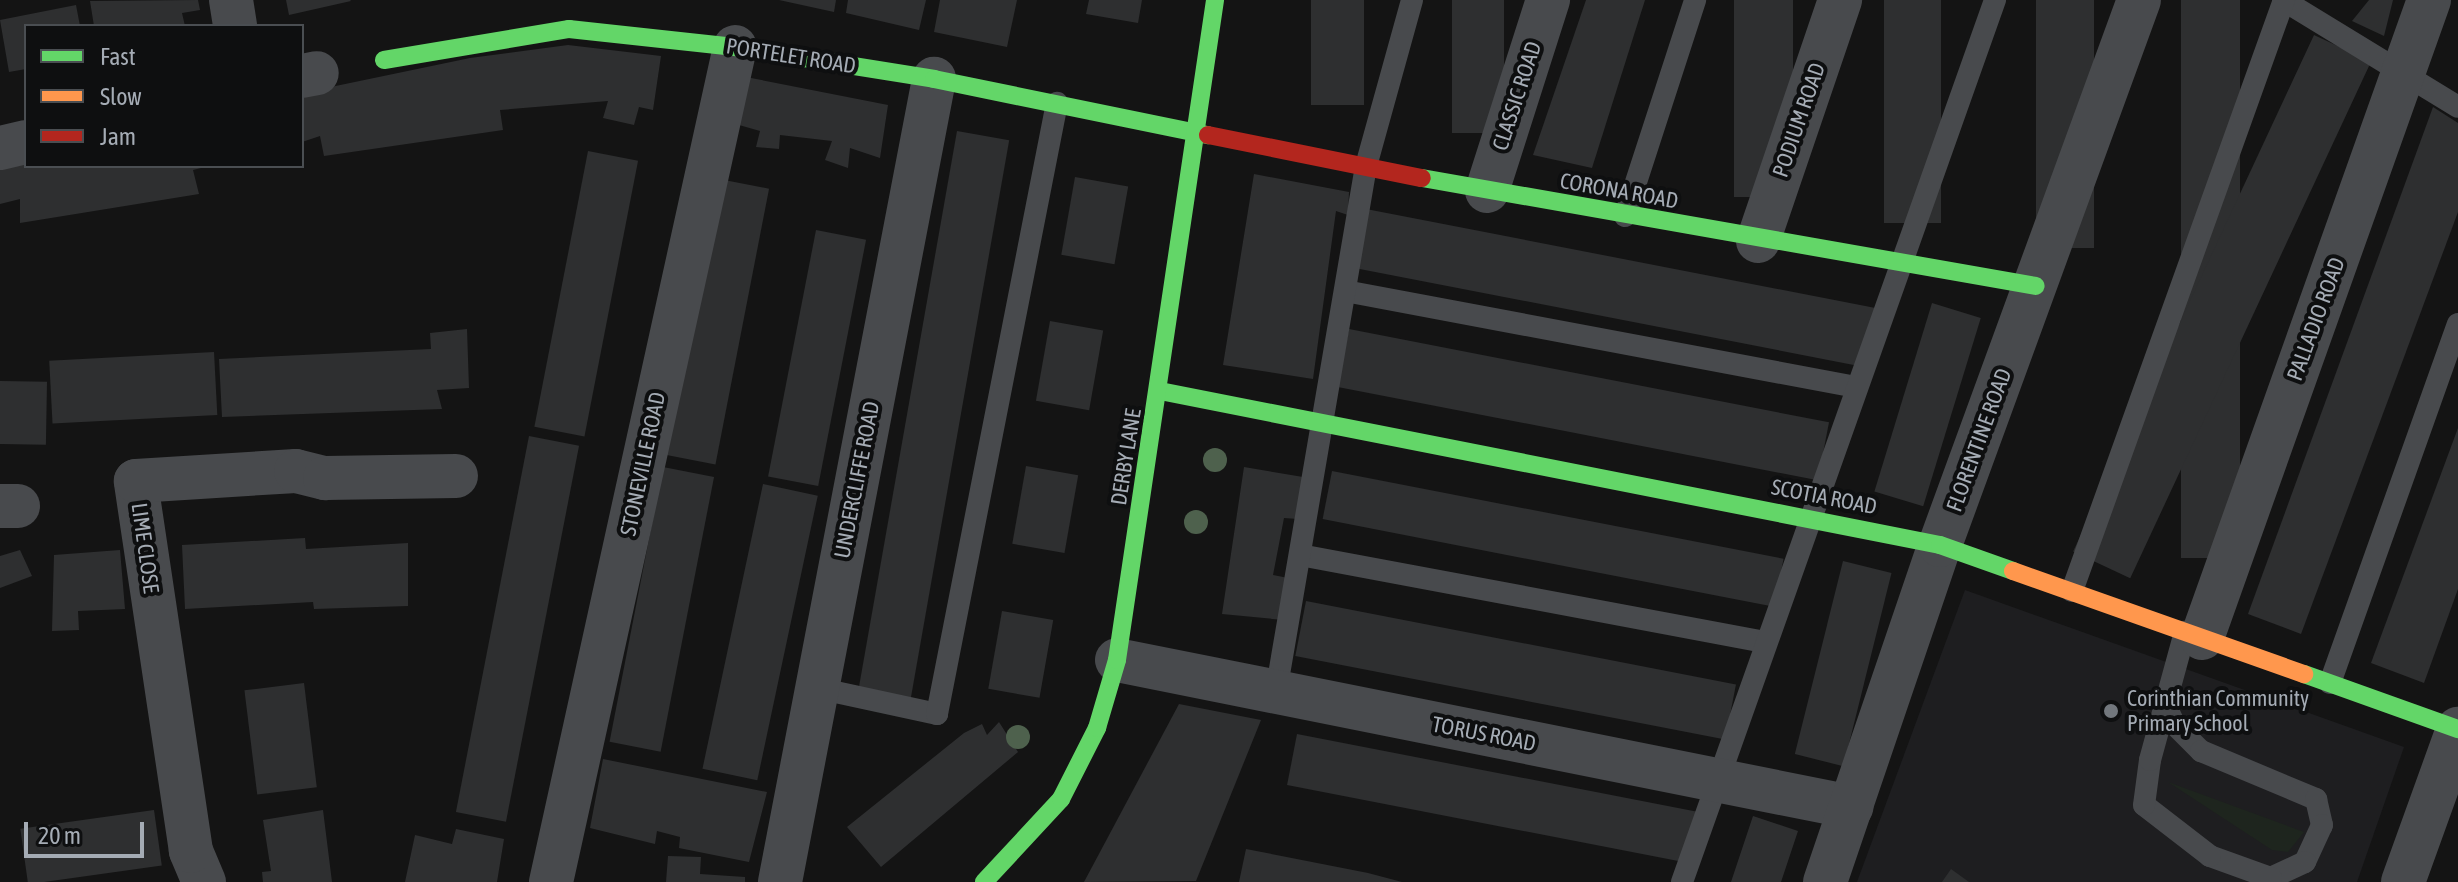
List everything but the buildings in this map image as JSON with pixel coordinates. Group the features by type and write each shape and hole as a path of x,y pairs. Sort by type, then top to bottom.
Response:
{"street":[{"path":"231,0 235,24"},
{"name":"DERBY LANE","path":"984,882 1061,799 1097,728 1117,660 1160,391 1215,0"},
{"name":"CLASSIC ROAD","path":"1487,191 1548,0"},
{"name":"PODIUM ROAD","path":"1758,241 1840,0"},
{"name":"FLORENTINE ROAD","path":"1825,882 1940,545 2139,0"},
{"name":"PALLADIO ROAD","path":"2194,635 2427,5"},
{"name":"PORTELET ROAD","path":"384,60 569,29 735,47 934,79 1197,130"},
{"name":"STONEVILLE ROAD","path":"551,882 735,47"},
{"name":"UNDERCLIFFE ROAD","path":"780,882 934,79"},
{"name":"CORONA ROAD","path":"1197,130 1487,191 1758,241 2036,286"},
{"path":"0,148 24,142"},
{"name":"SCOTIA ROAD","path":"1160,391 1940,545 2458,729"},
{"name":"LIME CLOSE","path":"204,882 191,851 136,481 296,471 325,478 456,476"},
{"name":"TORUS ROAD","path":"1117,660 1851,807"},
{"path":"2403,882 2458,729"}],"lane":[{"path":"1276,692 1366,166 1412,0"},
{"path":"1625,216 1695,0"},
{"path":"1682,882 1807,519 1995,0"},
{"path":"2072,591 2284,0 2458,107"},
{"path":"817,688 937,714 1057,103"},
{"path":"1345,291 1856,387"},
{"path":"2330,683 2458,324"},
{"path":"1300,555 1764,642"},
{"path":"2165,704 2175,725 2201,751 2316,799 2322,825 2305,862 2271,878 2210,856 2144,805 2165,704 2194,635"}],"shaded area":[{"name":"Corinthian Community Primary School","path":"1965,590 2404,747 2357,882 1857,882"},
{"path":"2168,782 2304,832 2288,852 2272,850"}],"traffic: fast":[{"path":"984,882 1061,799 1097,728 1117,660 1215,0"},
{"path":"384,60 569,29 735,47 934,79 1208,135"},
{"path":"1422,178 2036,286"},
{"path":"1160,391 1940,545 2013,571"},
{"path":"2304,674 2458,729"}],"traffic: slow":[{"path":"2013,571 2304,674"}],"traffic: jam":[{"path":"1208,135 1422,178"}],"place":[{"name":"Corinthian Community Primary School","path":"2111,711"}]}
